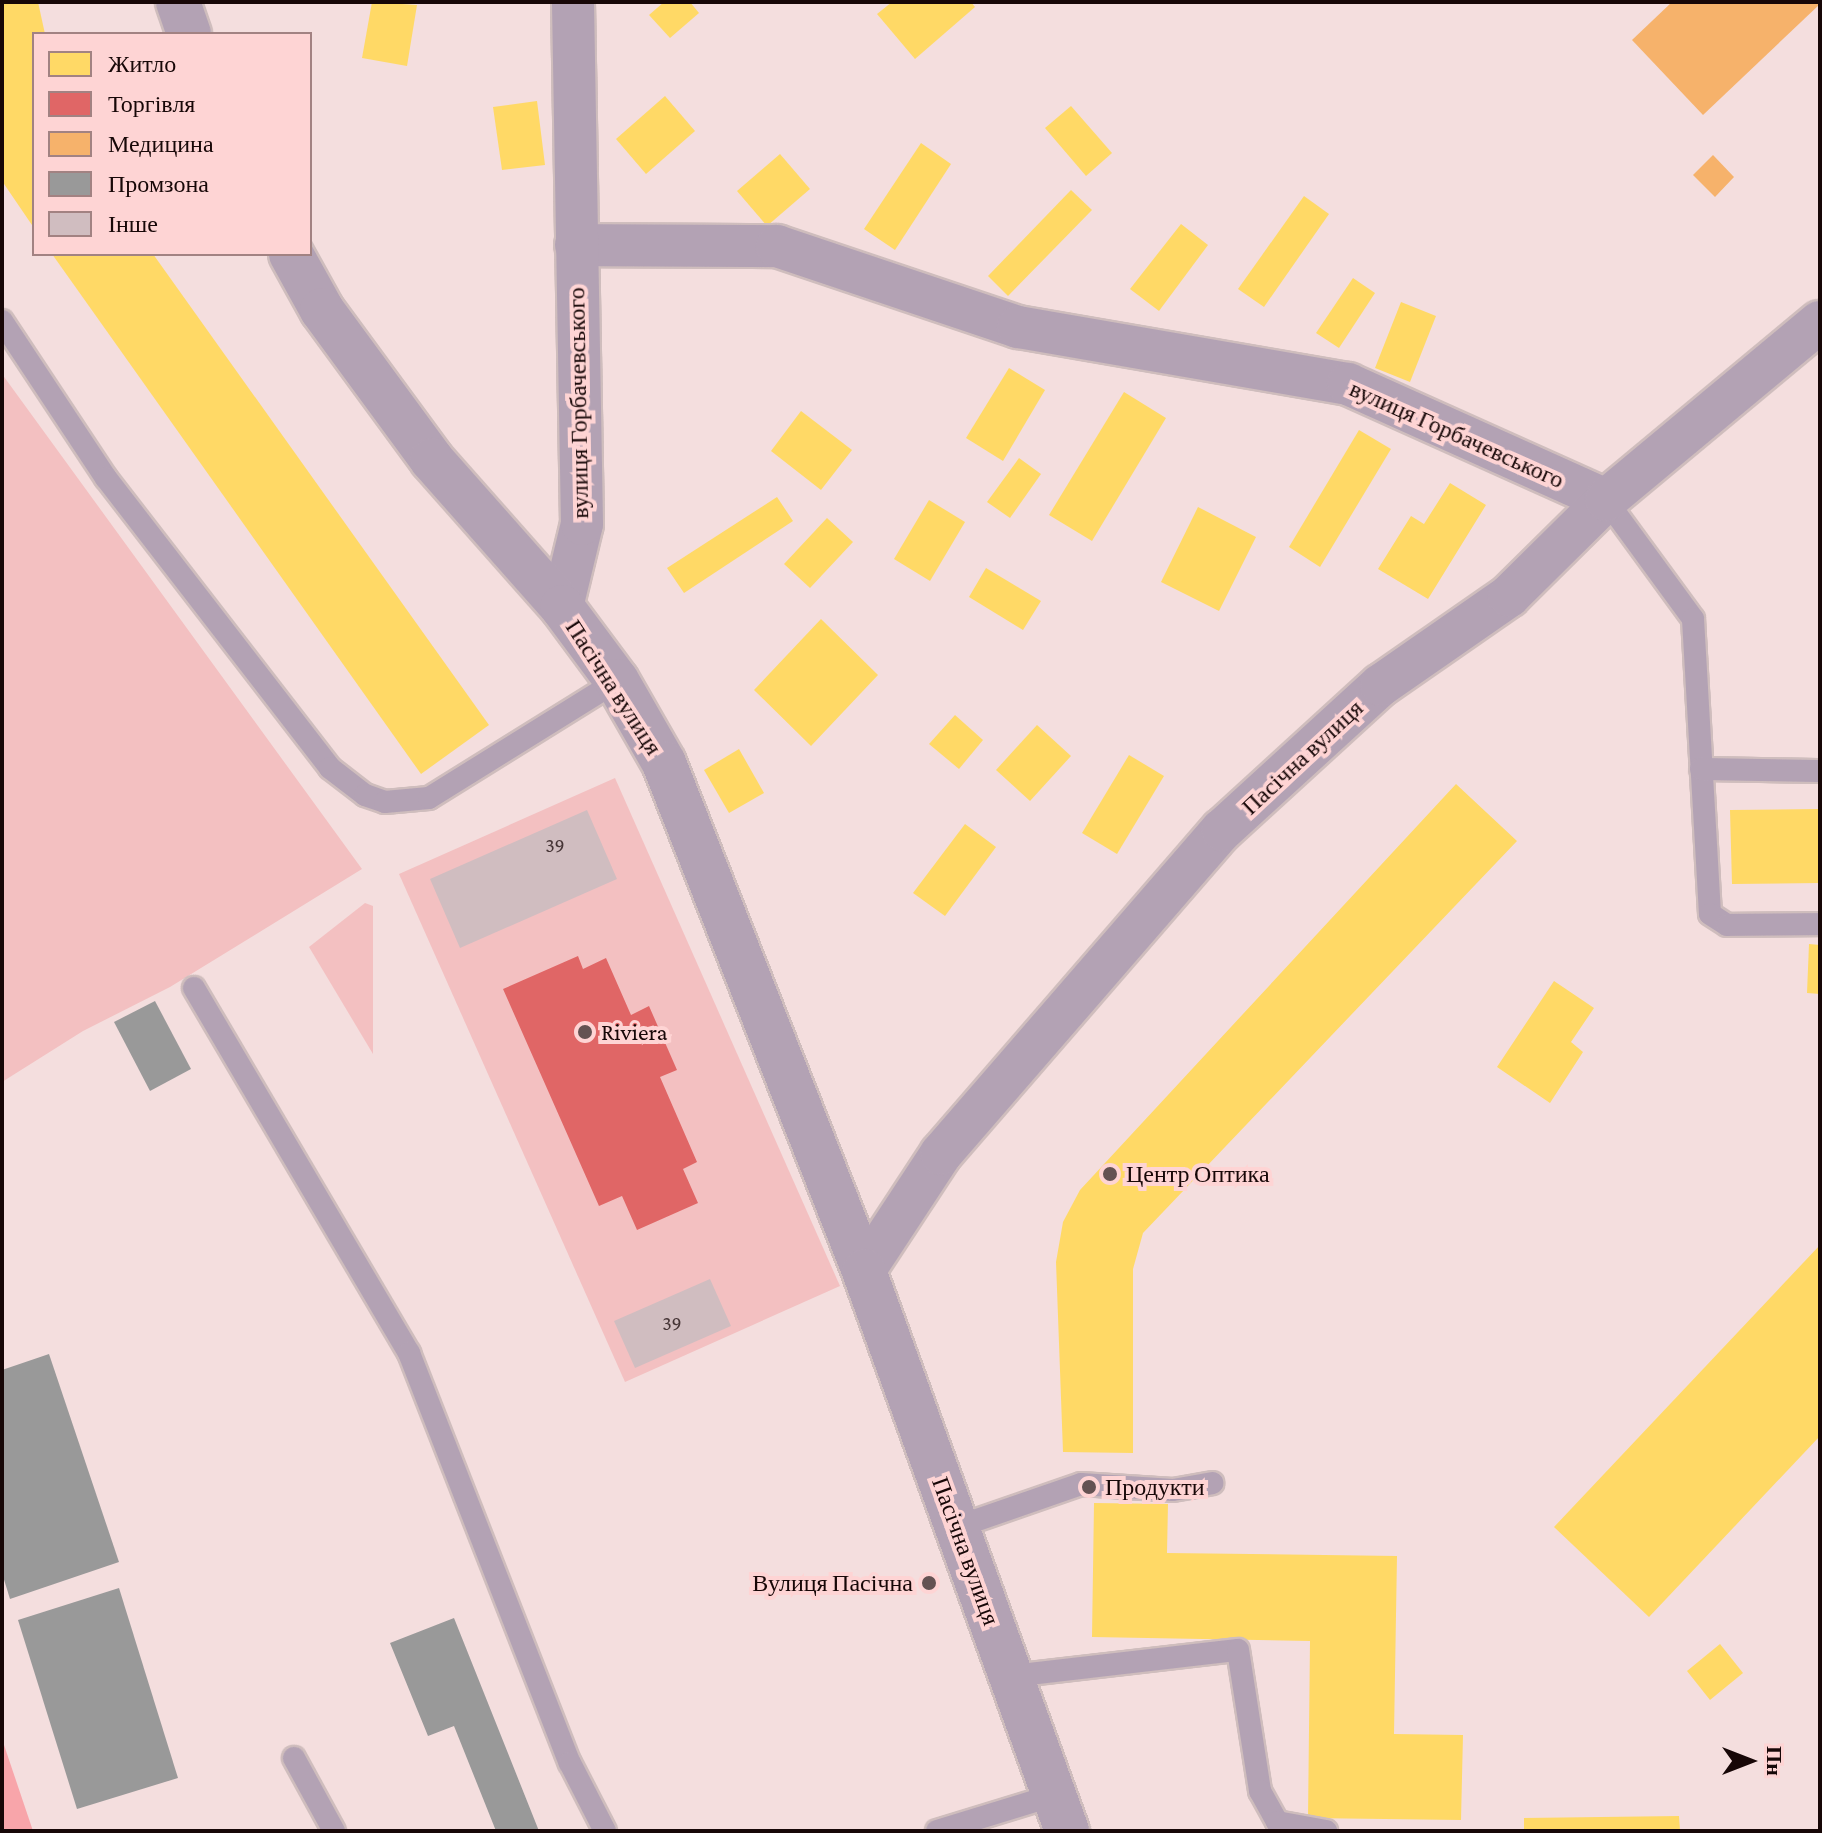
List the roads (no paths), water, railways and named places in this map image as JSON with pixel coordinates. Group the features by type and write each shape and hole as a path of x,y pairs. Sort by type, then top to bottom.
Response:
{"street":[{"path":"178,2 188,32"},
{"name":"вулиця Горбачевського","path":"562,607 582,524 573,2"},
{"name":"вулиця Горбачевського","path":"576,245 777,246 1018,327 1348,384 1606,500"},
{"name":"Пасічна вулиця","path":"292,256 322,310 432,460 562,607 617,681 664,763 864,1271 1061,1813"},
{"name":"Пасічна вулиця","path":"864,1271 941,1154 1222,830 1381,685 1509,596 1606,500 1820,322"}],"lane":[{"path":"2,321 106,478 330,768 355,790 385,802 429,798 617,681"},
{"name":"вулиця Горбачевського","path":"1606,500 1693,619 1710,914 1727,925 1820,924"},
{"path":"1701,769 1820,771"},
{"path":"194,988 409,1353 570,1763 605,1831"},
{"path":"957,1527 1081,1484 1173,1490 1212,1483"},
{"path":"1012,1676 1238,1650 1260,1791 1277,1822 1326,1831"},
{"path":"294,1758 334,1831"},
{"path":"937,1831 1061,1813"}],"place":[{"name":"Riviera","path":"585,1032"},
{"name":"Центр Оптика","path":"1110,1174"},
{"name":"Продукти","path":"1089,1487"},
{"name":"Вулиця Пасічна","path":"929,1583"}]}
